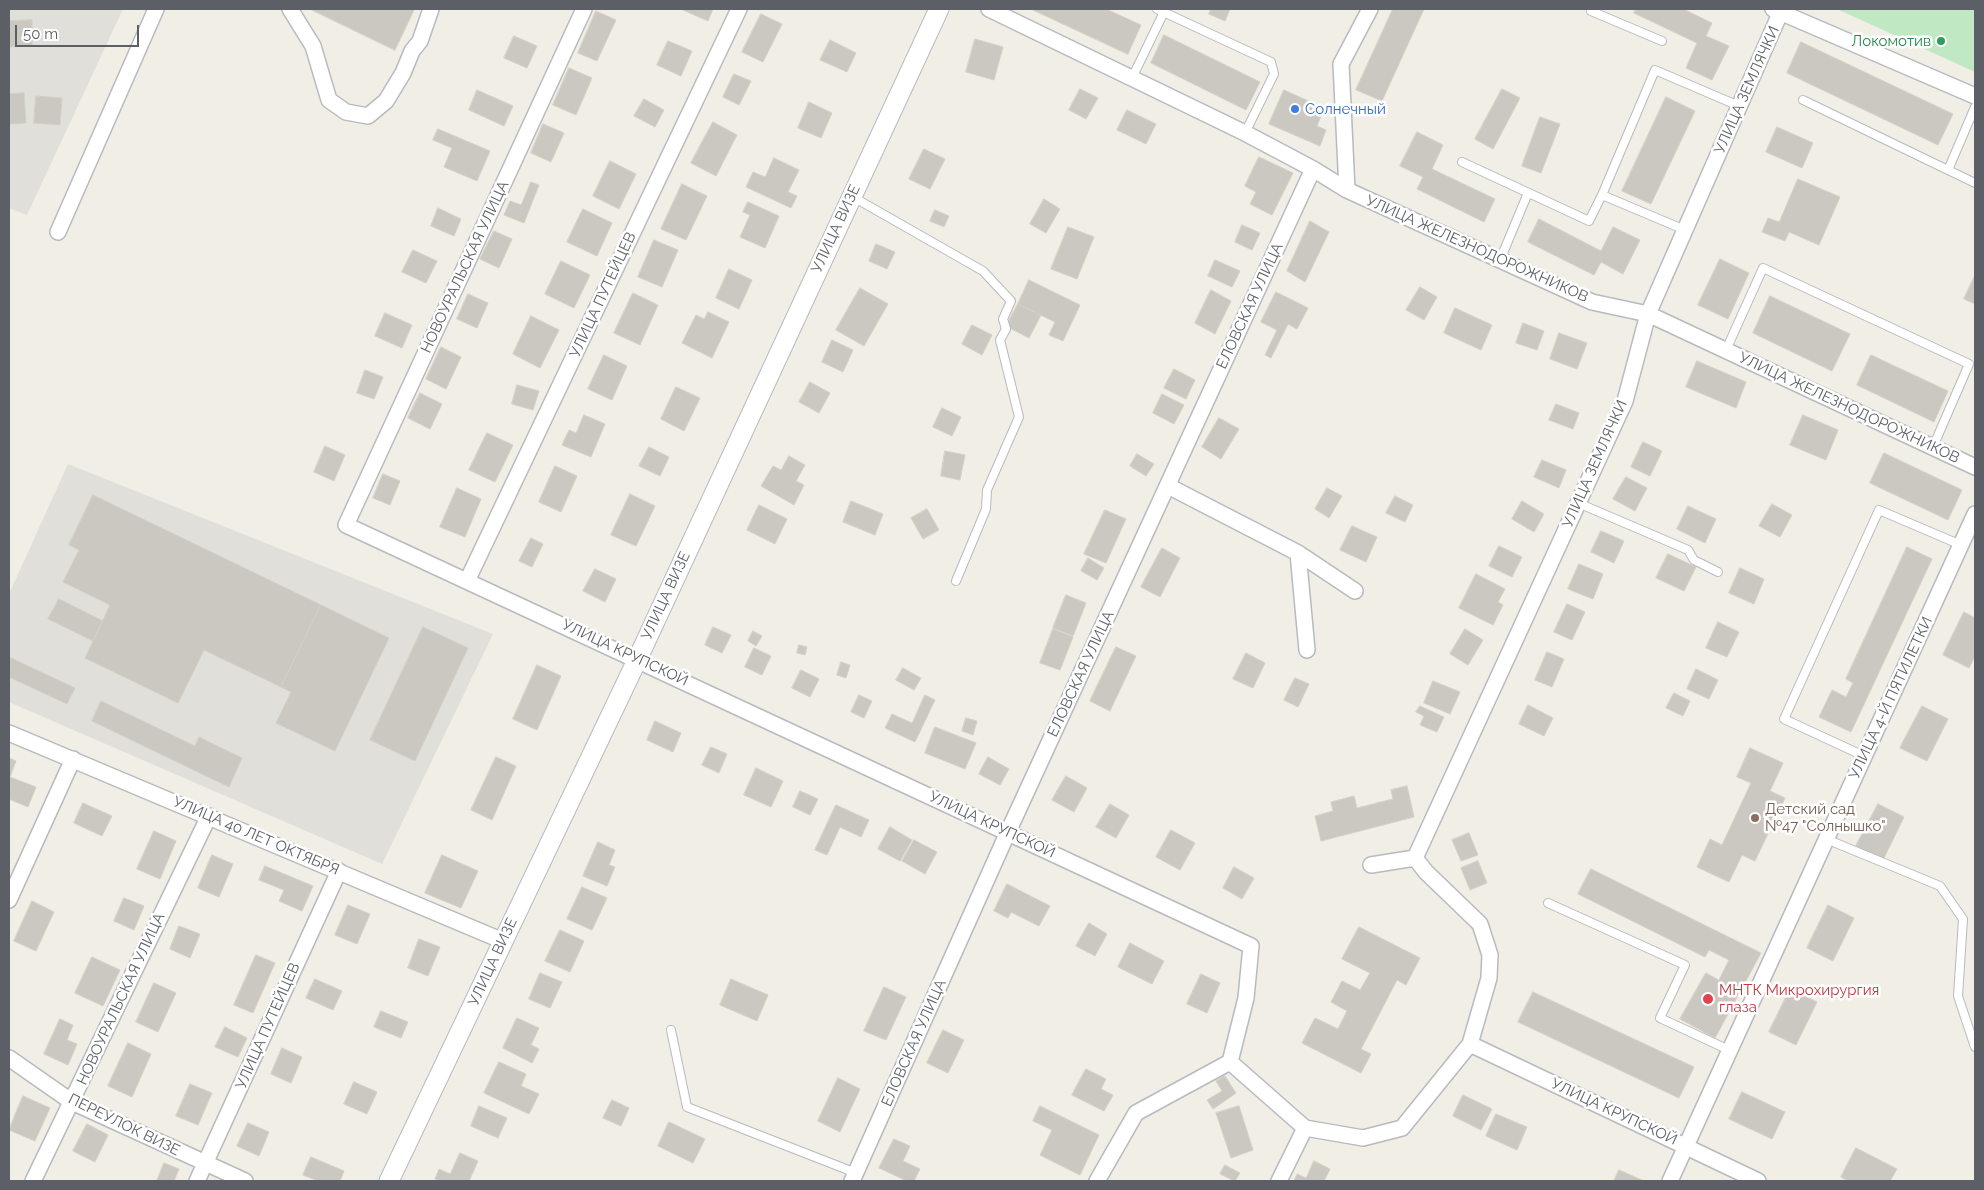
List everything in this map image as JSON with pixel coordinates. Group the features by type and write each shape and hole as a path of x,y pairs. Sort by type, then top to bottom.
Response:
{"street":[{"path":"58,232 156,9"},
{"path":"290,9 314,46 330,100 346,112 368,116 386,101 403,73 412,50 420,41 431,9"},
{"name":"НОВОУРАЛЬСКАЯ УЛИЦА","path":"346,525 584,9"},
{"name":"УЛИЦА ПУТЕЙЦЕВ","path":"467,581 739,9"},
{"name":"УЛИЦА ВИЗЕ","path":"389,1181 638,658 939,9"},
{"name":"УЛИЦА ЖЕЛЕЗНОДОРОЖНИКОВ","path":"989,9 1246,133 1313,169 1347,190 1592,302 1648,314 1975,467"},
{"path":"1347,190 1341,64 1370,9"},
{"path":"1779,10 1975,96"},
{"name":"УЛИЦА ЗЕМЛЯЧКИ","path":"1415,858 1625,402 1648,314 1779,10"},
{"name":"ЕЛОВСКАЯ УЛИЦА","path":"854,1177 1008,832 1313,169"},
{"path":"1168,486 1298,553 1355,591"},
{"name":"УЛИЦА 4-Й ПЯТИЛЕТКИ","path":"1670,1181 1975,514"},
{"name":"УЛИЦА КРУПСКОЙ","path":"346,525 638,658 1251,946 1246,998 1230,1062"},
{"path":"1298,553 1306,650"},
{"name":"УЛИЦА 40 ЛЕТ ОКТЯБРЯ","path":"9,733 339,870 503,941"},
{"path":"9,900 73,759"},
{"name":"НОВОУРАЛЬСКАЯ УЛИЦА","path":"33,1181 208,816"},
{"path":"1097,1181 1136,1113 1230,1062 1305,1128 1363,1138 1402,1128 1470,1044 1489,978 1490,955 1480,924 1426,872 1415,858 1371,865"},
{"name":"УЛИЦА ПУТЕЙЦЕВ","path":"197,1181 339,870"},
{"name":"УЛИЦА КРУПСКОЙ","path":"1470,1044 1758,1181"},
{"name":"ПЕРЕУЛОК ВИЗЕ","path":"9,1058 72,1102 245,1181"},
{"path":"1279,1181 1305,1128"}],"lane":[{"path":"1132,78 1161,10 1271,62 1274,74 1246,133"},
{"path":"1589,10 1662,42"},
{"path":"1462,162 1589,222 1655,70 1739,106"},
{"path":"1803,100 1975,183"},
{"path":"1948,170 1975,107"},
{"path":"1500,260 1528,193"},
{"path":"1602,194 1685,230"},
{"path":"852,196 983,272 1011,301 1003,319 1006,329 1000,340 1019,417 987,490 986,509 956,581"},
{"path":"1726,350 1764,268 1969,364 1933,448"},
{"path":"1578,503 1688,550 1694,560 1718,572"},
{"path":"1864,756 1784,719 1879,510 1961,545"},
{"path":"1826,839 1940,886 1946,894 1963,918 1958,996 1975,1047"},
{"path":"1548,903 1685,965 1660,1018 1729,1050"},
{"path":"671,1030 687,1107 854,1177"}],"shaded area":[{"path":"9,9 123,9 27,215 9,208"},
{"path":"68,464 493,634 382,864 9,702 9,594"}],"green space":[{"name":"Локомотив","path":"1837,9 1975,9 1975,72"}],"building":[{"path":"310,9 411,9 414,10 395,50"},
{"path":"684,9 713,9 708,21"},
{"path":"1031,9 1106,9 1141,25 1128,54"},
{"path":"1211,9 1230,9 1225,21 1209,14"},
{"path":"1393,9 1424,9 1382,101 1356,90"},
{"path":"1636,9 1683,9 1712,23 1706,36 1729,46 1712,80 1686,68 1697,43 1634,13"},
{"path":"596,11 616,20 597,61 578,53"},
{"path":"761,14 782,24 763,62 742,52"},
{"path":"32,20 32,46 9,47 9,21"},
{"path":"1164,35 1260,82 1246,110 1151,63"},
{"path":"514,36 537,46 527,68 504,58"},
{"path":"975,39 1003,47 994,80 966,72"},
{"path":"830,40 856,53 847,72 820,60"},
{"path":"668,41 692,51 681,76 657,65"},
{"path":"1801,42 1953,114 1938,145 1787,73"},
{"path":"569,68 592,78 576,115 553,105"},
{"path":"734,74 751,81 739,105 723,97"},
{"path":"1080,89 1098,98 1086,119 1069,110"},
{"path":"1502,89 1520,98 1493,149 1475,139"},
{"path":"477,90 513,106 504,126 469,110"},
{"path":"1284,90 1324,108 1317,126 1326,130 1320,146 1269,124"},
{"path":"24,93 26,123 9,124 9,94"},
{"path":"36,96 62,98 60,125 34,123"},
{"path":"1666,97 1695,111 1651,204 1622,191"},
{"path":"644,99 664,110 655,127 634,116"},
{"path":"809,102 832,113 821,138 798,128"},
{"path":"1127,110 1156,124 1146,144 1117,130"},
{"path":"1540,117 1560,124 1541,173 1522,166"},
{"path":"713,122 737,135 716,176 691,163"},
{"path":"543,124 564,133 551,162 531,153"},
{"path":"1777,127 1813,143 1802,168 1766,152"},
{"path":"438,129 490,151 477,181 444,167 452,148 433,140"},
{"path":"1417,132 1443,145 1432,169 1495,199 1484,222 1417,189 1423,177 1400,166"},
{"path":"924,149 945,159 930,189 909,179"},
{"path":"1259,157 1293,173 1272,215 1250,204 1256,192 1245,186"},
{"path":"774,158 799,170 788,192 797,196 791,208 746,187 753,172 765,177"},
{"path":"610,161 636,174 619,209 593,196"},
{"path":"1798,179 1840,197 1819,245 1789,232 1785,241 1762,232 1768,218 1779,222"},
{"path":"531,182 539,185 524,223 504,215 510,201 521,205"},
{"path":"682,184 707,196 686,240 661,229"},
{"path":"1044,199 1060,209 1046,233 1030,224"},
{"path":"748,202 779,216 765,248 740,237 750,215 743,212"},
{"path":"438,208 461,219 454,236 431,226"},
{"path":"583,209 612,223 597,256 567,242"},
{"path":"935,210 949,216 944,227 930,221"},
{"path":"1539,219 1601,251 1613,227 1640,240 1623,274 1601,262 1594,275 1528,242"},
{"path":"1310,221 1329,232 1305,282 1287,271"},
{"path":"1242,225 1260,233 1252,250 1235,242"},
{"path":"1068,227 1094,237 1077,279 1051,269"},
{"path":"494,231 512,239 499,268 480,259"},
{"path":"654,240 678,250 662,287 638,277"},
{"path":"876,244 895,252 887,269 869,261"},
{"path":"413,250 437,261 426,283 402,272"},
{"path":"1720,259 1749,273 1728,319 1698,305"},
{"path":"1215,260 1240,271 1232,287 1208,276"},
{"path":"561,261 590,275 574,308 545,294"},
{"path":"729,269 752,280 739,309 716,298"},
{"path":"1975,275 1975,304 1964,299"},
{"path":"1029,280 1080,305 1063,341 1049,335 1055,322 1018,304"},
{"path":"1420,287 1437,297 1424,320 1406,310"},
{"path":"860,288 888,304 864,346 836,330"},
{"path":"1211,290 1231,301 1215,334 1195,323"},
{"path":"1276,292 1308,308 1297,329 1288,324 1271,358 1265,355 1277,330 1261,322"},
{"path":"633,293 658,305 640,345 614,333"},
{"path":"468,294 488,303 477,328 457,319"},
{"path":"1770,296 1850,334 1832,371 1753,333"},
{"path":"1018,304 1041,315 1029,338 1006,326"},
{"path":"1455,308 1492,325 1481,350 1444,333"},
{"path":"708,312 729,322 712,358 682,343 696,315 704,319"},
{"path":"385,313 412,325 402,348 375,336"},
{"path":"531,316 559,330 540,368 513,354"},
{"path":"1523,323 1544,331 1537,350 1516,343"},
{"path":"972,325 992,335 982,355 962,344"},
{"path":"1559,333 1587,343 1577,369 1550,359"},
{"path":"832,340 853,350 843,372 822,362"},
{"path":"441,347 461,357 446,389 426,379"},
{"path":"604,355 627,366 612,400 588,389"},
{"path":"1871,355 1948,391 1934,422 1857,385"},
{"path":"1697,361 1746,382 1736,408 1686,387"},
{"path":"1174,369 1195,380 1186,399 1164,388"},
{"path":"365,370 383,377 374,399 357,393"},
{"path":"810,382 830,393 819,413 799,402"},
{"path":"517,385 539,391 533,410 512,404"},
{"path":"676,387 700,398 684,431 661,419"},
{"path":"420,393 442,404 430,429 408,418"},
{"path":"1162,394 1184,405 1174,424 1153,413"},
{"path":"1556,404 1579,413 1573,429 1549,420"},
{"path":"942,408 961,417 952,436 933,427"},
{"path":"584,415 605,424 591,457 562,445 569,430 576,433"},
{"path":"1803,415 1838,430 1826,460 1790,445"},
{"path":"1219,418 1239,429 1221,459 1202,447"},
{"path":"487,433 513,445 495,482 469,470"},
{"path":"1643,442 1662,451 1650,476 1631,467"},
{"path":"325,446 345,455 334,481 314,472"},
{"path":"649,447 669,457 660,476 639,466"},
{"path":"945,451 965,455 960,480 941,476"},
{"path":"1884,453 1962,490 1948,520 1870,483"},
{"path":"1137,454 1154,464 1146,476 1130,466"},
{"path":"789,456 805,465 796,481 804,485 794,505 761,486 773,466 781,470"},
{"path":"1542,460 1566,470 1559,488 1534,477"},
{"path":"555,466 577,476 561,512 539,502"},
{"path":"383,474 400,481 390,505 373,498"},
{"path":"1626,477 1647,488 1635,511 1613,499"},
{"path":"457,488 481,499 465,537 440,527"},
{"path":"1327,488 1342,496 1329,518 1315,509"},
{"path":"630,494 655,506 636,546 611,535"},
{"path":"93,495 321,605 281,687 204,650 178,703 85,658 110,605 63,582 79,550 69,545"},
{"path":"1395,496 1413,505 1405,522 1386,513"},
{"path":"851,501 883,514 875,535 843,522"},
{"path":"1522,501 1544,514 1534,532 1512,519"},
{"path":"1772,504 1792,515 1780,537 1759,526"},
{"path":"759,505 787,519 775,544 747,530"},
{"path":"1688,506 1716,519 1705,543 1677,529"},
{"path":"927,509 939,530 923,539 911,518"},
{"path":"1105,510 1126,519 1106,563 1084,554"},
{"path":"1352,526 1377,537 1366,562 1340,550"},
{"path":"1601,531 1624,541 1614,563 1591,552"},
{"path":"531,538 543,544 532,567 519,561"},
{"path":"1499,546 1522,557 1512,577 1489,566"},
{"path":"1907,547 1932,559 1851,732 1819,717 1832,690 1846,697 1853,683 1846,679"},
{"path":"1162,548 1180,558 1160,597 1141,587"},
{"path":"1668,554 1696,567 1684,591 1656,578"},
{"path":"1088,558 1104,568 1097,580 1081,571"},
{"path":"1579,564 1603,574 1593,599 1568,589"},
{"path":"1740,568 1764,579 1754,604 1729,593"},
{"path":"595,569 616,579 605,602 583,591"},
{"path":"1476,574 1505,589 1498,602 1503,605 1493,625 1459,608"},
{"path":"1066,595 1086,603 1073,636 1053,628"},
{"path":"59,599 103,621 93,641 48,619"},
{"path":"1567,604 1585,612 1572,640 1554,632"},
{"path":"321,605 389,638 335,751 276,723 291,692 281,687"},
{"path":"1964,612 1975,618 1975,656 1969,668 1943,655"},
{"path":"1718,622 1739,632 1727,657 1706,648"},
{"path":"423,627 468,648 415,761 370,740"},
{"path":"713,627 731,635 722,653 705,645"},
{"path":"1053,629 1073,637 1060,670 1040,663"},
{"path":"1465,629 1483,640 1468,665 1450,654"},
{"path":"753,631 762,636 756,646 748,641"},
{"path":"799,645 807,647 805,655 797,653"},
{"path":"1116,647 1136,656 1110,711 1090,701"},
{"path":"754,648 771,656 762,675 745,667"},
{"path":"1547,652 1564,659 1552,687 1535,680"},
{"path":"1246,653 1265,663 1253,688 1233,679"},
{"path":"9,657 75,688 67,704 9,677"},
{"path":"841,662 850,665 846,678 837,675"},
{"path":"537,665 561,676 537,730 513,719"},
{"path":"903,668 921,678 914,690 896,680"},
{"path":"1696,669 1718,680 1709,699 1687,689"},
{"path":"801,670 819,679 810,697 792,688"},
{"path":"1295,678 1309,684 1298,707 1284,700"},
{"path":"1433,681 1460,692 1450,714 1424,703"},
{"path":"1674,693 1690,701 1683,716 1666,708"},
{"path":"859,695 872,701 864,718 851,712"},
{"path":"925,695 935,700 915,742 885,728 892,714 912,723"},
{"path":"101,701 195,746 199,737 242,758 229,787 92,721"},
{"path":"1528,705 1553,718 1544,736 1519,724"},
{"path":"1420,706 1444,717 1437,732 1420,725 1424,716 1416,712"},
{"path":"1922,706 1948,719 1927,761 1900,748"},
{"path":"966,718 977,721 973,735 962,731"},
{"path":"655,721 681,733 673,752 647,740"},
{"path":"935,727 976,743 965,769 925,753"},
{"path":"711,747 727,754 719,773 702,765"},
{"name":"Детский сад №47 \"Солнышко\"","path":"1750,748 1783,763 1770,791 1785,798 1755,861 1742,855 1729,882 1697,867 1710,839 1722,845 1751,783 1737,777"},
{"path":"496,757 516,766 492,820 471,810"},
{"path":"988,757 1009,769 1000,785 979,774"},
{"path":"9,758 16,761 10,777 36,787 28,807 9,799"},
{"path":"756,768 783,781 771,807 744,795"},
{"path":"1066,776 1087,788 1074,812 1052,800"},
{"path":"1407,786 1414,817 1321,841 1315,816 1333,811 1331,802 1354,796 1357,808 1393,799 1391,790"},
{"path":"800,791 818,799 810,815 793,807"},
{"path":"83,803 112,816 102,836 74,823"},
{"path":"1110,804 1129,815 1116,838 1096,827"},
{"path":"1878,804 1904,817 1883,860 1856,846"},
{"path":"836,805 869,820 861,837 840,827 827,855 815,850"},
{"path":"890,827 912,840 900,861 878,849"},
{"path":"1171,830 1195,843 1180,870 1156,857"},
{"path":"154,831 176,841 160,879 137,869"},
{"path":"1469,833 1478,855 1461,861 1452,840"},
{"path":"914,840 937,852 925,874 902,861"},
{"path":"598,842 615,850 609,865 615,867 607,886 583,876"},
{"path":"212,855 233,864 219,897 198,888"},
{"path":"442,855 478,871 461,908 425,893"},
{"path":"1478,861 1487,883 1470,890 1461,868"},
{"path":"265,866 313,886 302,911 279,901 284,890 259,880"},
{"path":"1234,867 1254,878 1242,899 1223,888"},
{"path":"1591,869 1761,953 1740,992 1719,980 1729,960 1709,950 1705,957 1578,894"},
{"path":"1007,884 1050,906 1039,926 1011,912 1008,918 994,911"},
{"path":"582,887 607,898 592,930 567,919"},
{"path":"124,898 144,906 134,930 114,921"},
{"path":"32,901 54,912 36,951 14,941"},
{"path":"348,905 370,914 357,944 335,935"},
{"path":"1828,905 1854,918 1833,961 1807,948"},
{"path":"1089,923 1107,934 1095,956 1076,946"},
{"path":"179,926 200,934 190,958 170,949"},
{"path":"1359,927 1420,958 1406,985 1397,980 1361,1049 1371,1054 1361,1073 1302,1043 1315,1018 1338,1029 1347,1011 1331,1002 1342,981 1360,990 1370,973 1342,959"},
{"path":"560,930 584,941 570,972 545,961"},
{"path":"419,939 440,947 428,976 408,968"},
{"path":"1130,943 1164,961 1152,984 1118,967"},
{"path":"256,955 275,963 253,1013 234,1005"},
{"path":"92,957 120,970 103,1006 75,993"},
{"path":"540,973 562,982 550,1008 529,999"},
{"path":"1706,973 1740,992 1715,1038 1680,1019"},
{"path":"1201,974 1220,983 1207,1013 1187,1004"},
{"path":"315,979 342,991 333,1010 306,998"},
{"path":"731,979 768,995 757,1021 720,1005"},
{"path":"154,983 176,993 158,1032 136,1022"},
{"path":"884,987 906,997 886,1040 864,1031"},
{"path":"1790,989 1817,1002 1796,1045 1769,1032"},
{"path":"1533,992 1694,1067 1679,1098 1518,1022"},
{"path":"381,1011 408,1022 401,1038 374,1027"},
{"path":"517,1018 539,1028 531,1045 539,1049 532,1063 503,1048"},
{"path":"60,1019 73,1025 67,1040 77,1044 68,1065 44,1054"},
{"path":"225,1027 247,1038 238,1057 215,1047"},
{"path":"943,1030 964,1040 948,1073 927,1063"},
{"path":"128,1043 151,1054 132,1097 108,1086"},
{"path":"282,1048 302,1057 291,1083 271,1074"},
{"path":"499,1062 526,1074 521,1086 539,1094 529,1114 484,1093"},
{"path":"1086,1069 1106,1079 1101,1089 1113,1095 1104,1111 1072,1095"},
{"path":"1225,1076 1236,1093 1213,1109 1207,1100 1222,1091 1216,1081"},
{"path":"838,1078 860,1089 840,1132 818,1121"},
{"path":"354,1082 377,1092 367,1114 344,1104"},
{"path":"190,1084 212,1093 198,1125 176,1116"},
{"path":"1742,1092 1785,1112 1772,1139 1729,1119"},
{"path":"1463,1095 1492,1109 1481,1130 1453,1116"},
{"path":"23,1096 50,1108 35,1141 9,1130"},
{"path":"612,1100 629,1108 621,1126 603,1118"},
{"path":"479,1106 507,1118 498,1138 471,1126"},
{"path":"1040,1106 1099,1135 1080,1175 1040,1155 1052,1130 1033,1121"},
{"path":"1239,1106 1253,1150 1231,1158 1216,1113"},
{"path":"1496,1114 1527,1127 1517,1150 1486,1136"},
{"path":"669,1122 705,1139 693,1163 658,1146"},
{"path":"248,1123 269,1132 259,1156 237,1146"},
{"path":"87,1124 108,1135 95,1162 73,1151"},
{"path":"894,1139 910,1146 903,1161 920,1169 914,1181 907,1181 879,1168"},
{"path":"1856,1148 1897,1169 1890,1181 1848,1181 1841,1177"},
{"path":"460,1153 478,1161 469,1181 441,1181 435,1179 439,1169 450,1174"},
{"path":"311,1157 344,1171 340,1181 318,1181 303,1175"},
{"path":"1314,1161 1330,1169 1324,1181 1294,1181 1297,1174 1306,1178"},
{"path":"164,1163 179,1169 174,1181 157,1181"},
{"path":"1225,1165 1240,1173 1235,1181 1220,1174"},
{"path":"1619,1170 1644,1181 1614,1181"}],"place":[{"name":"Локомотив","path":"1941,41"},
{"name":"Солнечный","path":"1295,109"},
{"name":"Детский сад №47 \"Солнышко\"","path":"1755,818"},
{"name":"МНТК Микрохирургия глаза","path":"1708,999"}]}
